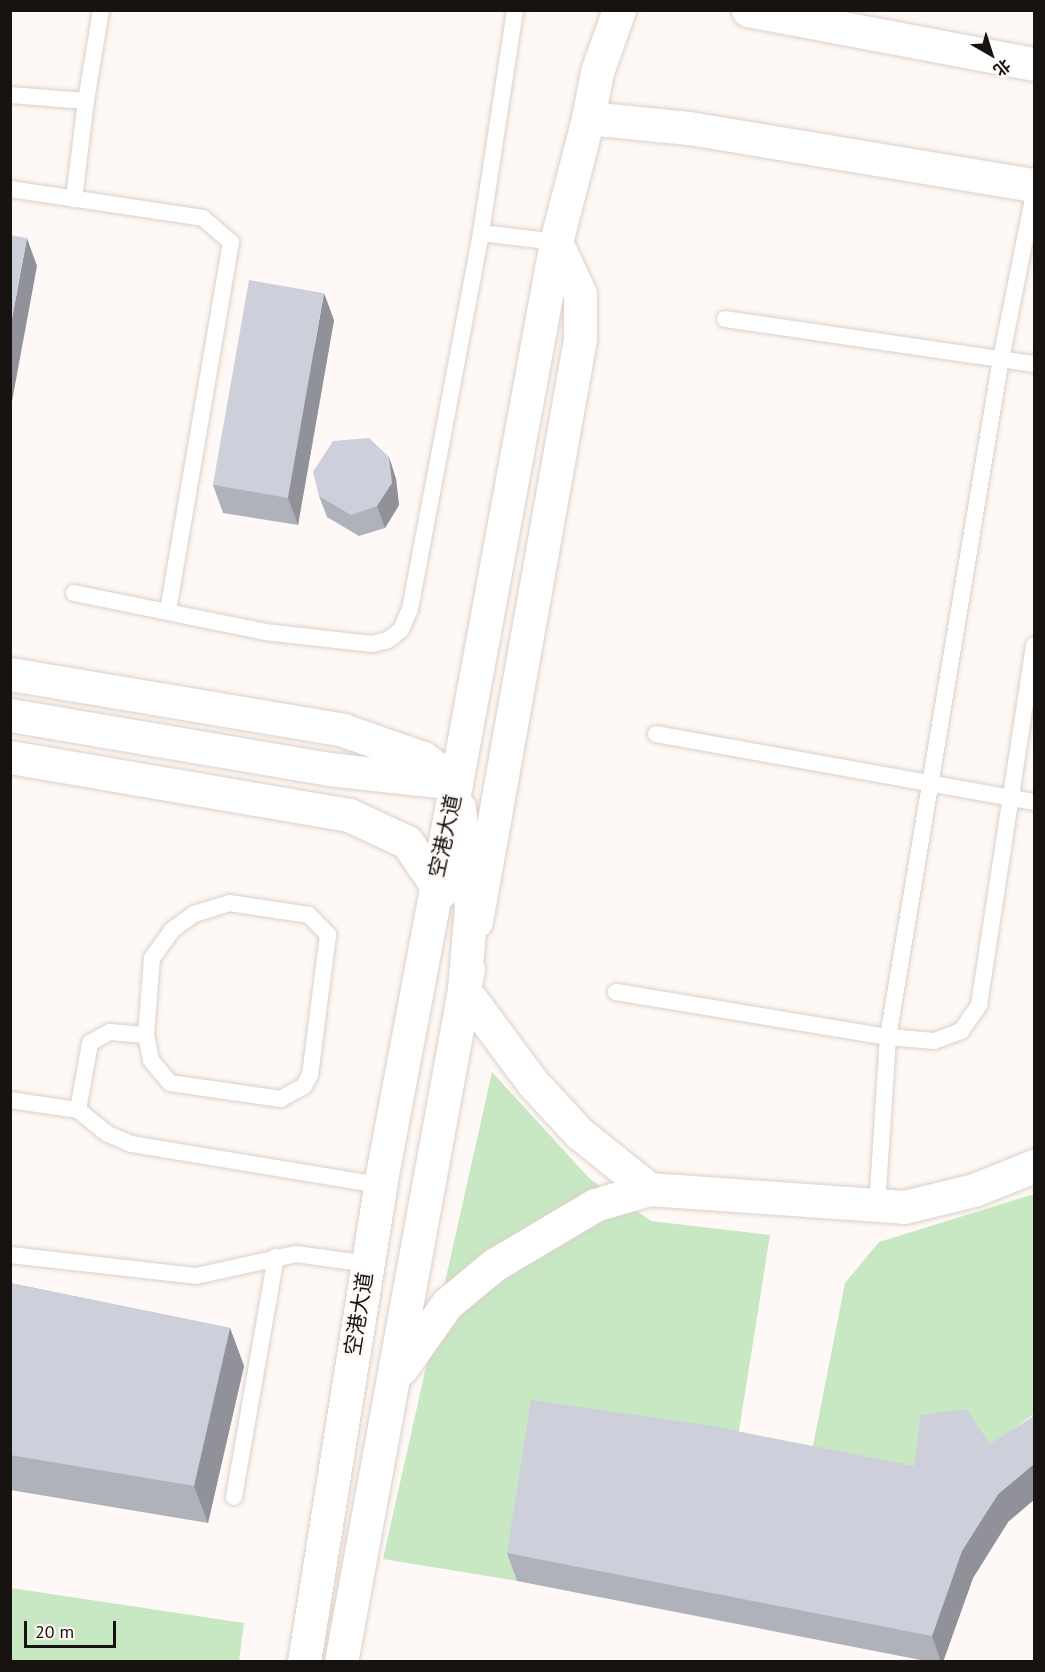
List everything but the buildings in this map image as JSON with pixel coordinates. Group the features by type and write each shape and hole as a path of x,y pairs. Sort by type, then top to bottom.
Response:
{"main road":[{"path":"456,783 556,242 588,118 597,72 619,10"},
{"path":"748,10 1035,64"},
{"path":"588,118 688,129 1035,185"},
{"path":"464,990 580,339 580,294 556,242"},
{"path":"10,674 343,730 423,758 456,783"},
{"path":"10,715 329,768 456,783"},
{"path":"10,757 349,815 407,842 436,881 456,932 464,990 532,1082 579,1133 649,1189"},
{"name":"空港大道","path":"304,1662 380,1185 456,783"},
{"name":"空港大道","path":"341,1662 464,990 471,907 456,783"},
{"path":"392,1383 447,1304 494,1265 595,1205 649,1189 876,1207 904,1207 974,1190 1035,1166"}],"lane":[{"path":"74,199 86,100 101,10"},
{"path":"74,593 265,632 372,644 401,630 410,609 481,233 515,10"},
{"path":"10,95 86,100"},
{"path":"10,189 203,218 231,242 168,611"},
{"path":"876,1207 888,1037 1001,360 1035,194"},
{"path":"481,233 556,242"},
{"path":"725,319 1035,364"},
{"path":"616,992 888,1037 951,1039 972,1019 979,1005 1035,645"},
{"path":"656,734 1035,802"},
{"path":"229,903 309,915 324,926 328,942 310,1075 295,1093 268,1100 171,1083 156,1071 146,1035 152,958 172,930 195,914 229,903"},
{"path":"78,1110 90,1043 110,1032 146,1035"},
{"path":"10,1100 78,1110 108,1134 131,1144 380,1185"},
{"path":"10,1255 196,1276 296,1254 368,1264"},
{"path":"234,1497 276,1257"}],"green space":[{"path":"492,1072 590,1179 651,1221 770,1235 735,1456 541,1428 517,1581 383,1559"},
{"path":"1034,1194 1034,1414 924,1494 808,1471 845,1283 879,1242"},
{"path":"11,1588 244,1623 239,1661 11,1661"}]}
